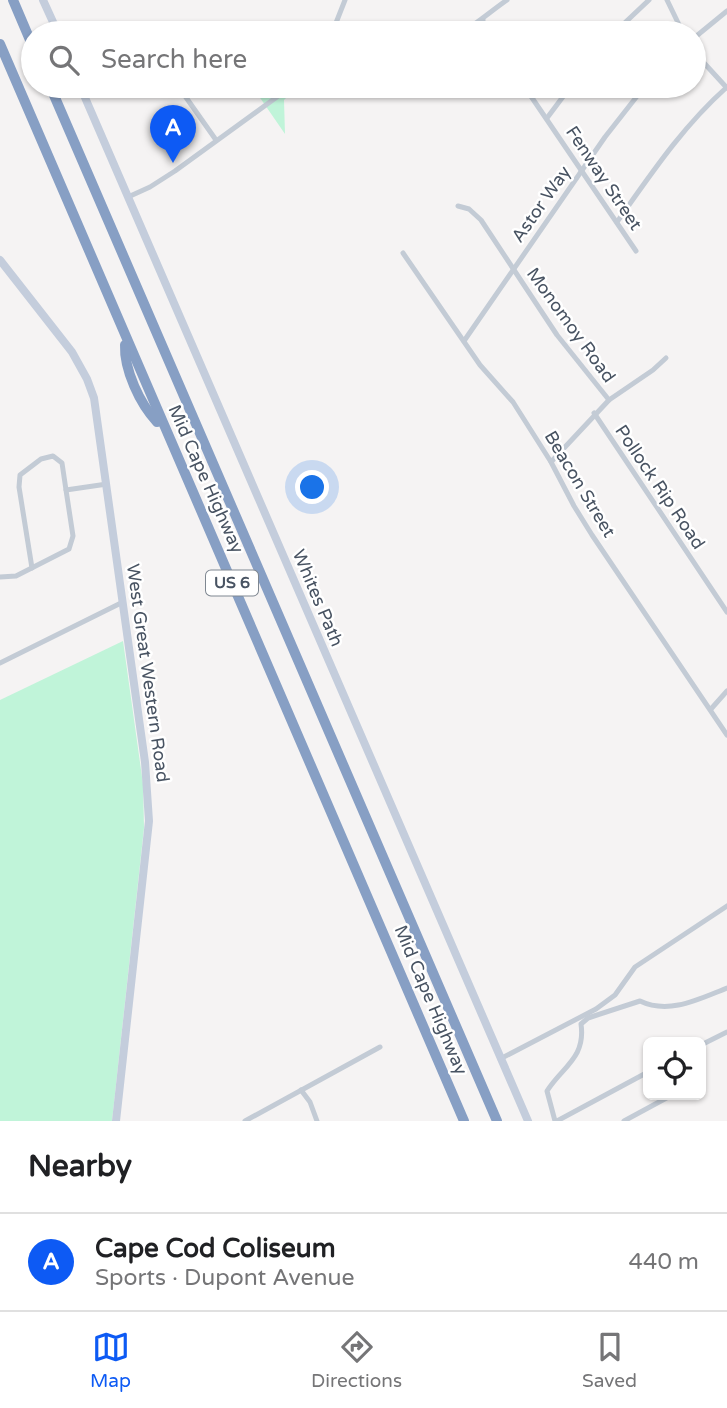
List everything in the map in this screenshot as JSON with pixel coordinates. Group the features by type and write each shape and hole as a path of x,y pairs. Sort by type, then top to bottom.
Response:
{"highway":[{"path":"13,0 22,21"},
{"name":"Mid Cape Highway","path":"0,44 21,93"},
{"name":"Mid Cape Highway","path":"23,98 126,339 125,355 133,380 150,414 164,429 223,561 464,1121"},
{"name":"Mid Cape Highway","path":"55,98 497,1121"}],"street":[{"path":"43,0 53,21"},
{"path":"337,21 345,0"},
{"path":"483,20 485,15 507,0"},
{"path":"627,21 649,0"},
{"path":"667,0 677,21"},
{"path":"706,28 727,11"},
{"path":"617,222 681,134 701,111 727,88 706,65"},
{"name":"Whites Path","path":"85,98 528,1121"},
{"path":"186,98 216,140"},
{"path":"128,197 150,187 276,98"},
{"name":"Fenway Street","path":"533,98 636,251"},
{"path":"547,118 562,98"},
{"name":"Astor Way","path":"464,341 636,98"},
{"name":"Monomoy Road","path":"458,206 470,209 481,220 557,335 609,400"},
{"name":"Beacon Street","path":"404,253 480,365 513,402 586,525 727,735"},
{"name":"West Great Western Road","path":"0,260 66,343 88,379 98,416 145,762 149,821 116,1121"},
{"path":"551,462 609,400 666,358"},
{"name":"Pollock Rip Road","path":"594,414 727,612"},
{"path":"0,577 16,576 32,568 71,547 73,536 62,463 53,456 41,459 20,475 19,488 32,568"},
{"path":"66,490 107,484"},
{"path":"0,663 123,602"},
{"path":"711,709 727,691"},
{"path":"500,1059 596,1009 615,995 635,967 727,906"},
{"path":"643,1075 556,1121 547,1091 582,1045 581,1024 589,1018 640,1001 648,1005 676,1007 727,988"},
{"path":"706,1042 727,1032"},
{"path":"245,1121 380,1047"},
{"path":"301,1090 310,1102 317,1121"},
{"path":"624,1121 663,1100"}],"green space":[{"path":"260,98 286,98 285,134"},
{"path":"123,641 143,784 144,828 112,1121 0,1121 0,700"}],"place":[{"name":"Cape Cod Coliseum","path":"173,163"}]}
